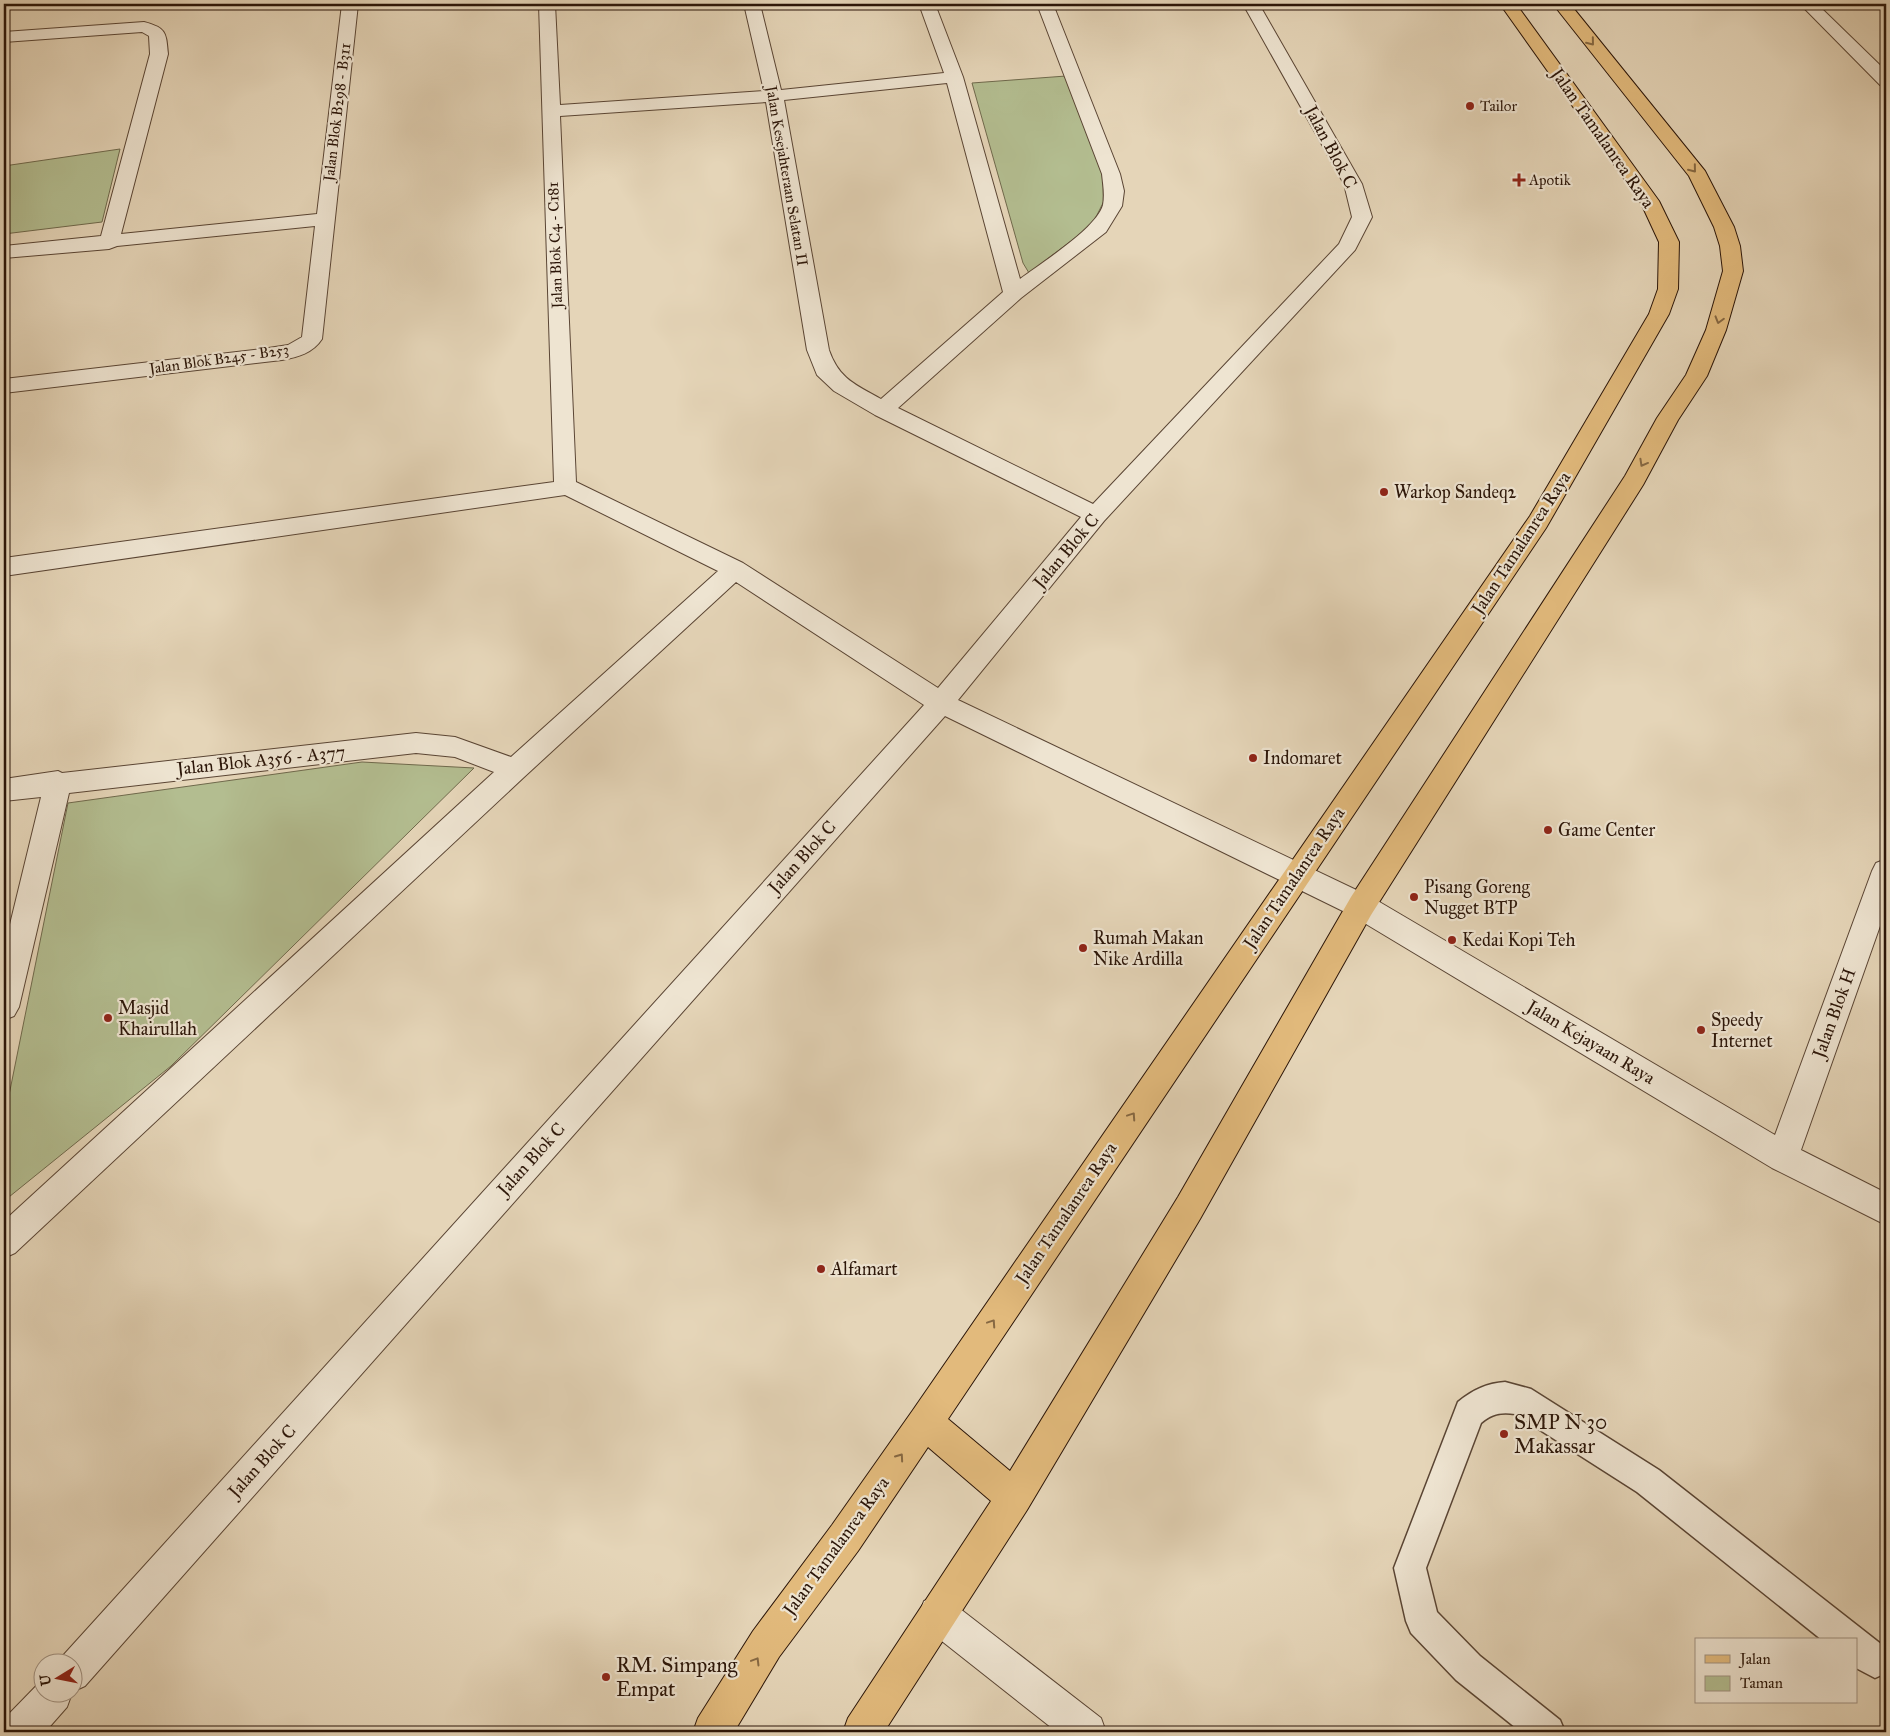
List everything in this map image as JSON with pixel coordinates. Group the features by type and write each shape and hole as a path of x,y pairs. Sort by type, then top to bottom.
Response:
{"main road":[{"name":"Jalan Tamalanrea Raya","path":"712,1732 766,1644 845,1538 925,1422 1297,873 1538,522 1659,314 1668,289 1669,242 1649,201 1508,4"},
{"path":"862,1732 1014,1497 1189,1208 1361,906 1629,487 1668,418 1696,376 1716,330 1733,270 1730,246 1724,227 1698,176 1561,4"},
{"path":"925,1422 1014,1497"}],"street":[{"name":"Jalan Blok B298 - B311","path":"324,220 350,4"},
{"name":"Jalan Blok C4 - C181","path":"547,4 565,486"},
{"name":"Jalan Kesejahteraan Selatan II","path":"752,4 774,96 818,350 825,370 836,381 883,410 1096,515"},
{"path":"927,4 954,77 1014,294"},
{"path":"883,410 1014,294 1100,228 1112,206 1114,191 1111,174 1044,4"},
{"name":"Jalan Blok C","path":"82,1662 940,703 1096,515 1348,246 1362,217 1353,184 1251,4"},
{"path":"1808,4 1886,81"},
{"path":"4,37 144,27 157,33 159,54 109,243"},
{"path":"550,111 774,96 954,77"},
{"path":"4,252 324,220"},
{"name":"Jalan Blok B245 - B253","path":"4,386 262,356 306,345 312,339 324,220"},
{"path":"4,567 559,489 565,486"},
{"name":"Jalan Kejayaan Raya","path":"565,486 734,569 940,703 1297,873 1361,906 1783,1157 1886,1210"},
{"path":"4,1242 734,569"},
{"name":"Jalan Blok A356 - A377","path":"4,790 58,782 416,743 441,743 467,748 514,770"},
{"path":"4,1007 58,782"},
{"name":"Jalan Blok H","path":"1783,1157 1880,904 1886,871"},
{"path":"937,1614 1087,1732"},
{"path":"19,1732 45,1704"}],"lane":[{"path":"1548,1732 1468,1668 1423,1621 1410,1568 1469,1413 1481,1402 1491,1398 1507,1397 1520,1400 1648,1481 1846,1638"}],"green space":[{"path":"1066,76 1103,174 1107,195 1092,225 1029,273 1023,263 972,83"},
{"path":"120,149 102,222 4,234 4,166"},
{"path":"362,762 474,768 171,1066 4,1201 4,1120 68,803"}],"place":[{"name":"Tailor","path":"1470,106"},
{"name":"Apotik","path":"1519,180"},
{"name":"Warkop Sandeq2","path":"1384,492"},
{"name":"Indomaret","path":"1253,758"},
{"name":"Game Center","path":"1548,830"},
{"name":"Pisang Goreng Nugget BTP","path":"1414,897"},
{"name":"Kedai Kopi Teh","path":"1452,940"},
{"name":"Rumah Makan Nike Ardilla","path":"1083,948"},
{"name":"Masjid Khairullah","path":"108,1018"},
{"name":"Speedy Internet","path":"1701,1030"},
{"name":"Alfamart","path":"821,1269"},
{"name":"SMP N 30 Makassar","path":"1504,1434"},
{"name":"RM. Simpang Empat","path":"606,1677"}]}
